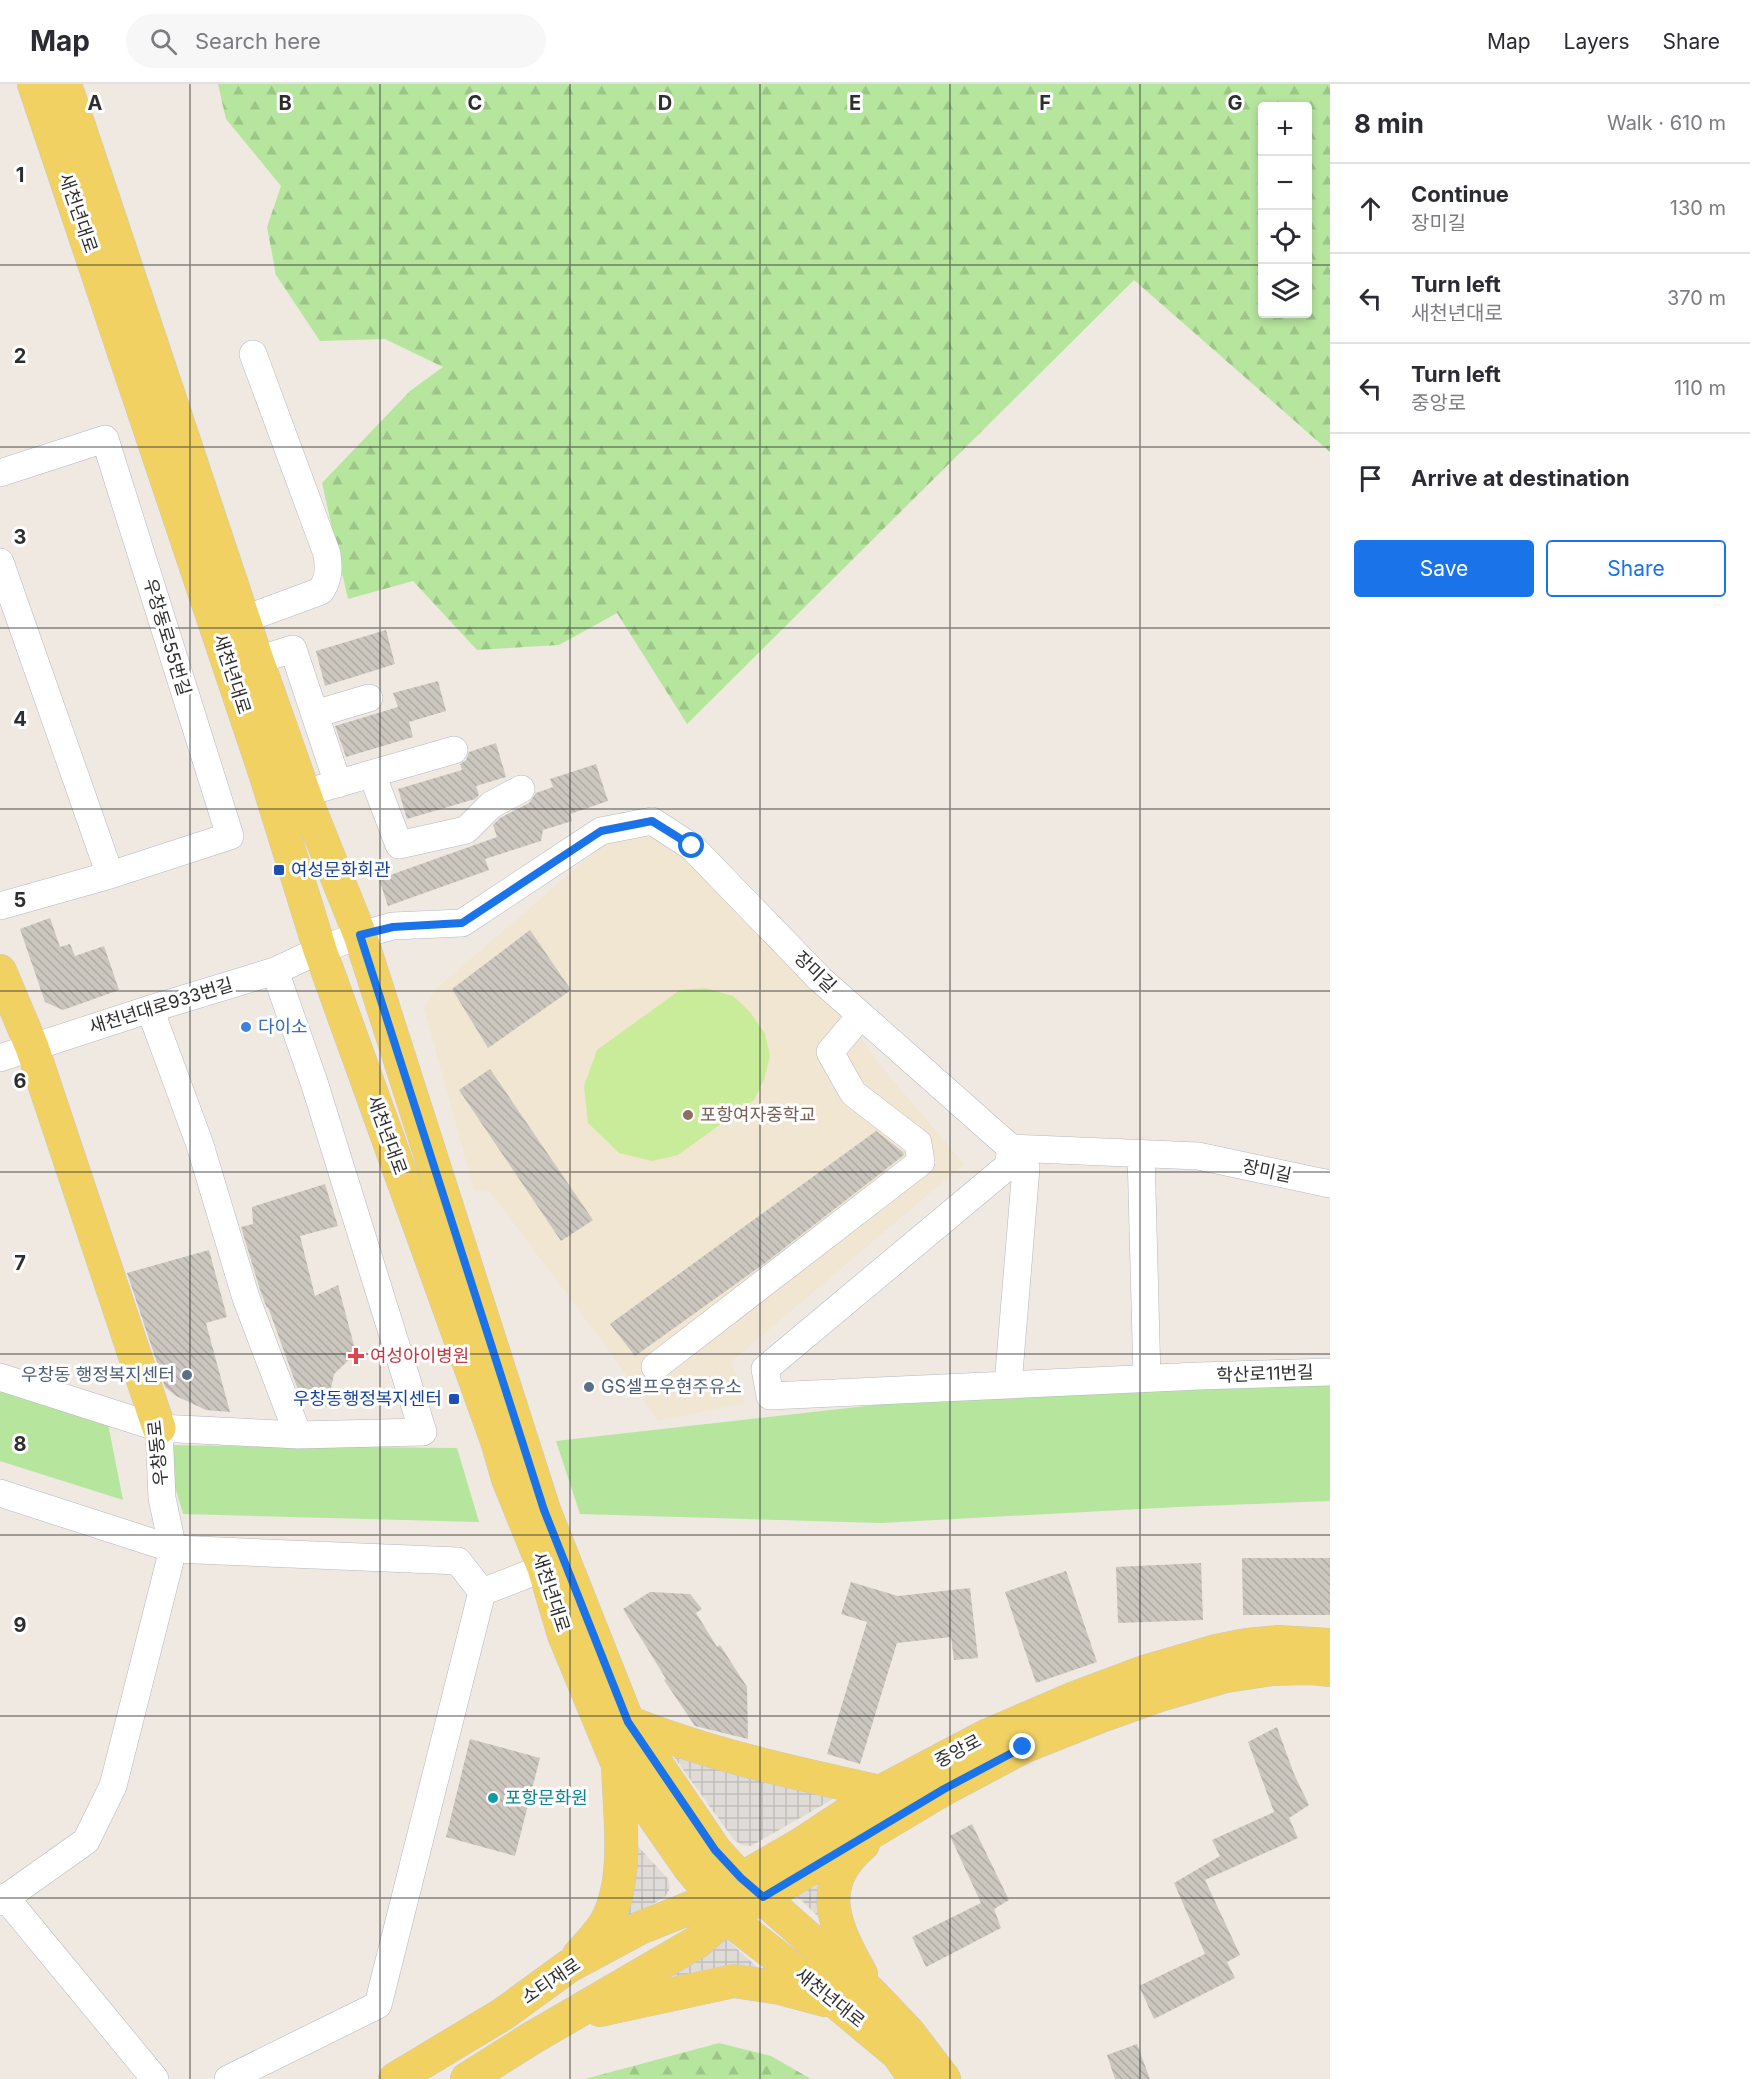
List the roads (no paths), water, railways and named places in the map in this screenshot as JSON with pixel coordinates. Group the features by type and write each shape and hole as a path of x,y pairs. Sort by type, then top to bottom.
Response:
{"main road":[{"name":"새천년대로","path":"34,84 230,625 289,798 360,935 544,1510 628,1722 715,1850 752,1888 870,1992 909,2032 944,2079"},
{"name":"새천년대로","path":"65,84 230,625 257,660 289,798 320,950 497,1441 508,1479 544,1568 564,1635 618,1765 685,1862 720,1907 898,2054 915,2079"},
{"name":"우창동로","path":"0,971 32,1047 159,1428"},
{"name":"중앙로","path":"720,1907 752,1888 803,1843 887,1805 986,1736 1072,1699 1148,1671 1216,1651 1247,1645 1279,1642 1325,1665"},
{"path":"628,1722 665,1737 887,1805 851,1854 837,1879 834,1893 836,1922 840,1935 870,1992"},
{"path":"569,1966 606,1923 615,1899 620,1874 618,1765"},
{"path":"467,2079 532,2038 697,1942 720,1907"},
{"name":"소티재로","path":"395,2079 503,2014 569,1966 640,1928 720,1907"},
{"path":"550,2029 600,2010 734,1981 780,1988 838,2004"}],"street":[{"path":"230,625 321,591 328,580 329,569 327,554 253,354"},
{"name":"우창동로55번길","path":"0,473 105,439 230,836 110,875"},
{"path":"0,562 110,875 0,906"},
{"path":"257,660 293,649 338,784"},
{"path":"315,714 369,698"},
{"path":"289,798 454,750"},
{"path":"372,774 399,845 466,830 491,805 521,789"},
{"name":"장미길","path":"320,950 360,935 393,927 462,923 601,831 652,821 692,846 820,979 1011,1148 1198,1156 1330,1184"},
{"name":"새천년대로933번길","path":"0,1058 275,971 320,950"},
{"path":"0,1377 159,1428 298,1435 423,1432 314,1082 275,971"},
{"path":"150,1009 200,1145 246,1298 298,1435"},
{"path":"655,1367 921,1162 918,1143 853,1093 830,1052 861,1015"},
{"path":"1008,1385 1026,1168 1011,1148"},
{"name":"학산로11번길","path":"1011,1148 1008,1166 765,1369 770,1396 1330,1372"},
{"path":"1141,1153 1148,1378"},
{"name":"우창동로","path":"2,1900 86,1840 113,1786 173,1549 162,1498 159,1428"},
{"path":"0,1493 173,1549 458,1561 482,1592"},
{"path":"482,1592 544,1568"},
{"path":"228,2079 378,2005 482,1592"},
{"path":"2,1900 155,2079"}],"place":[{"name":"여성문화회관","path":"279,870"},
{"name":"다이소","path":"246,1027"},
{"name":"포항여자중학교","path":"688,1115"},
{"name":"여성아이병원","path":"356,1356"},
{"name":"우창동 행정복지센터","path":"187,1375"},
{"name":"GS셀프우현주유소","path":"589,1387"},
{"name":"우창동행정복지센터","path":"454,1399"},
{"name":"포항문화원","path":"493,1798"}]}
